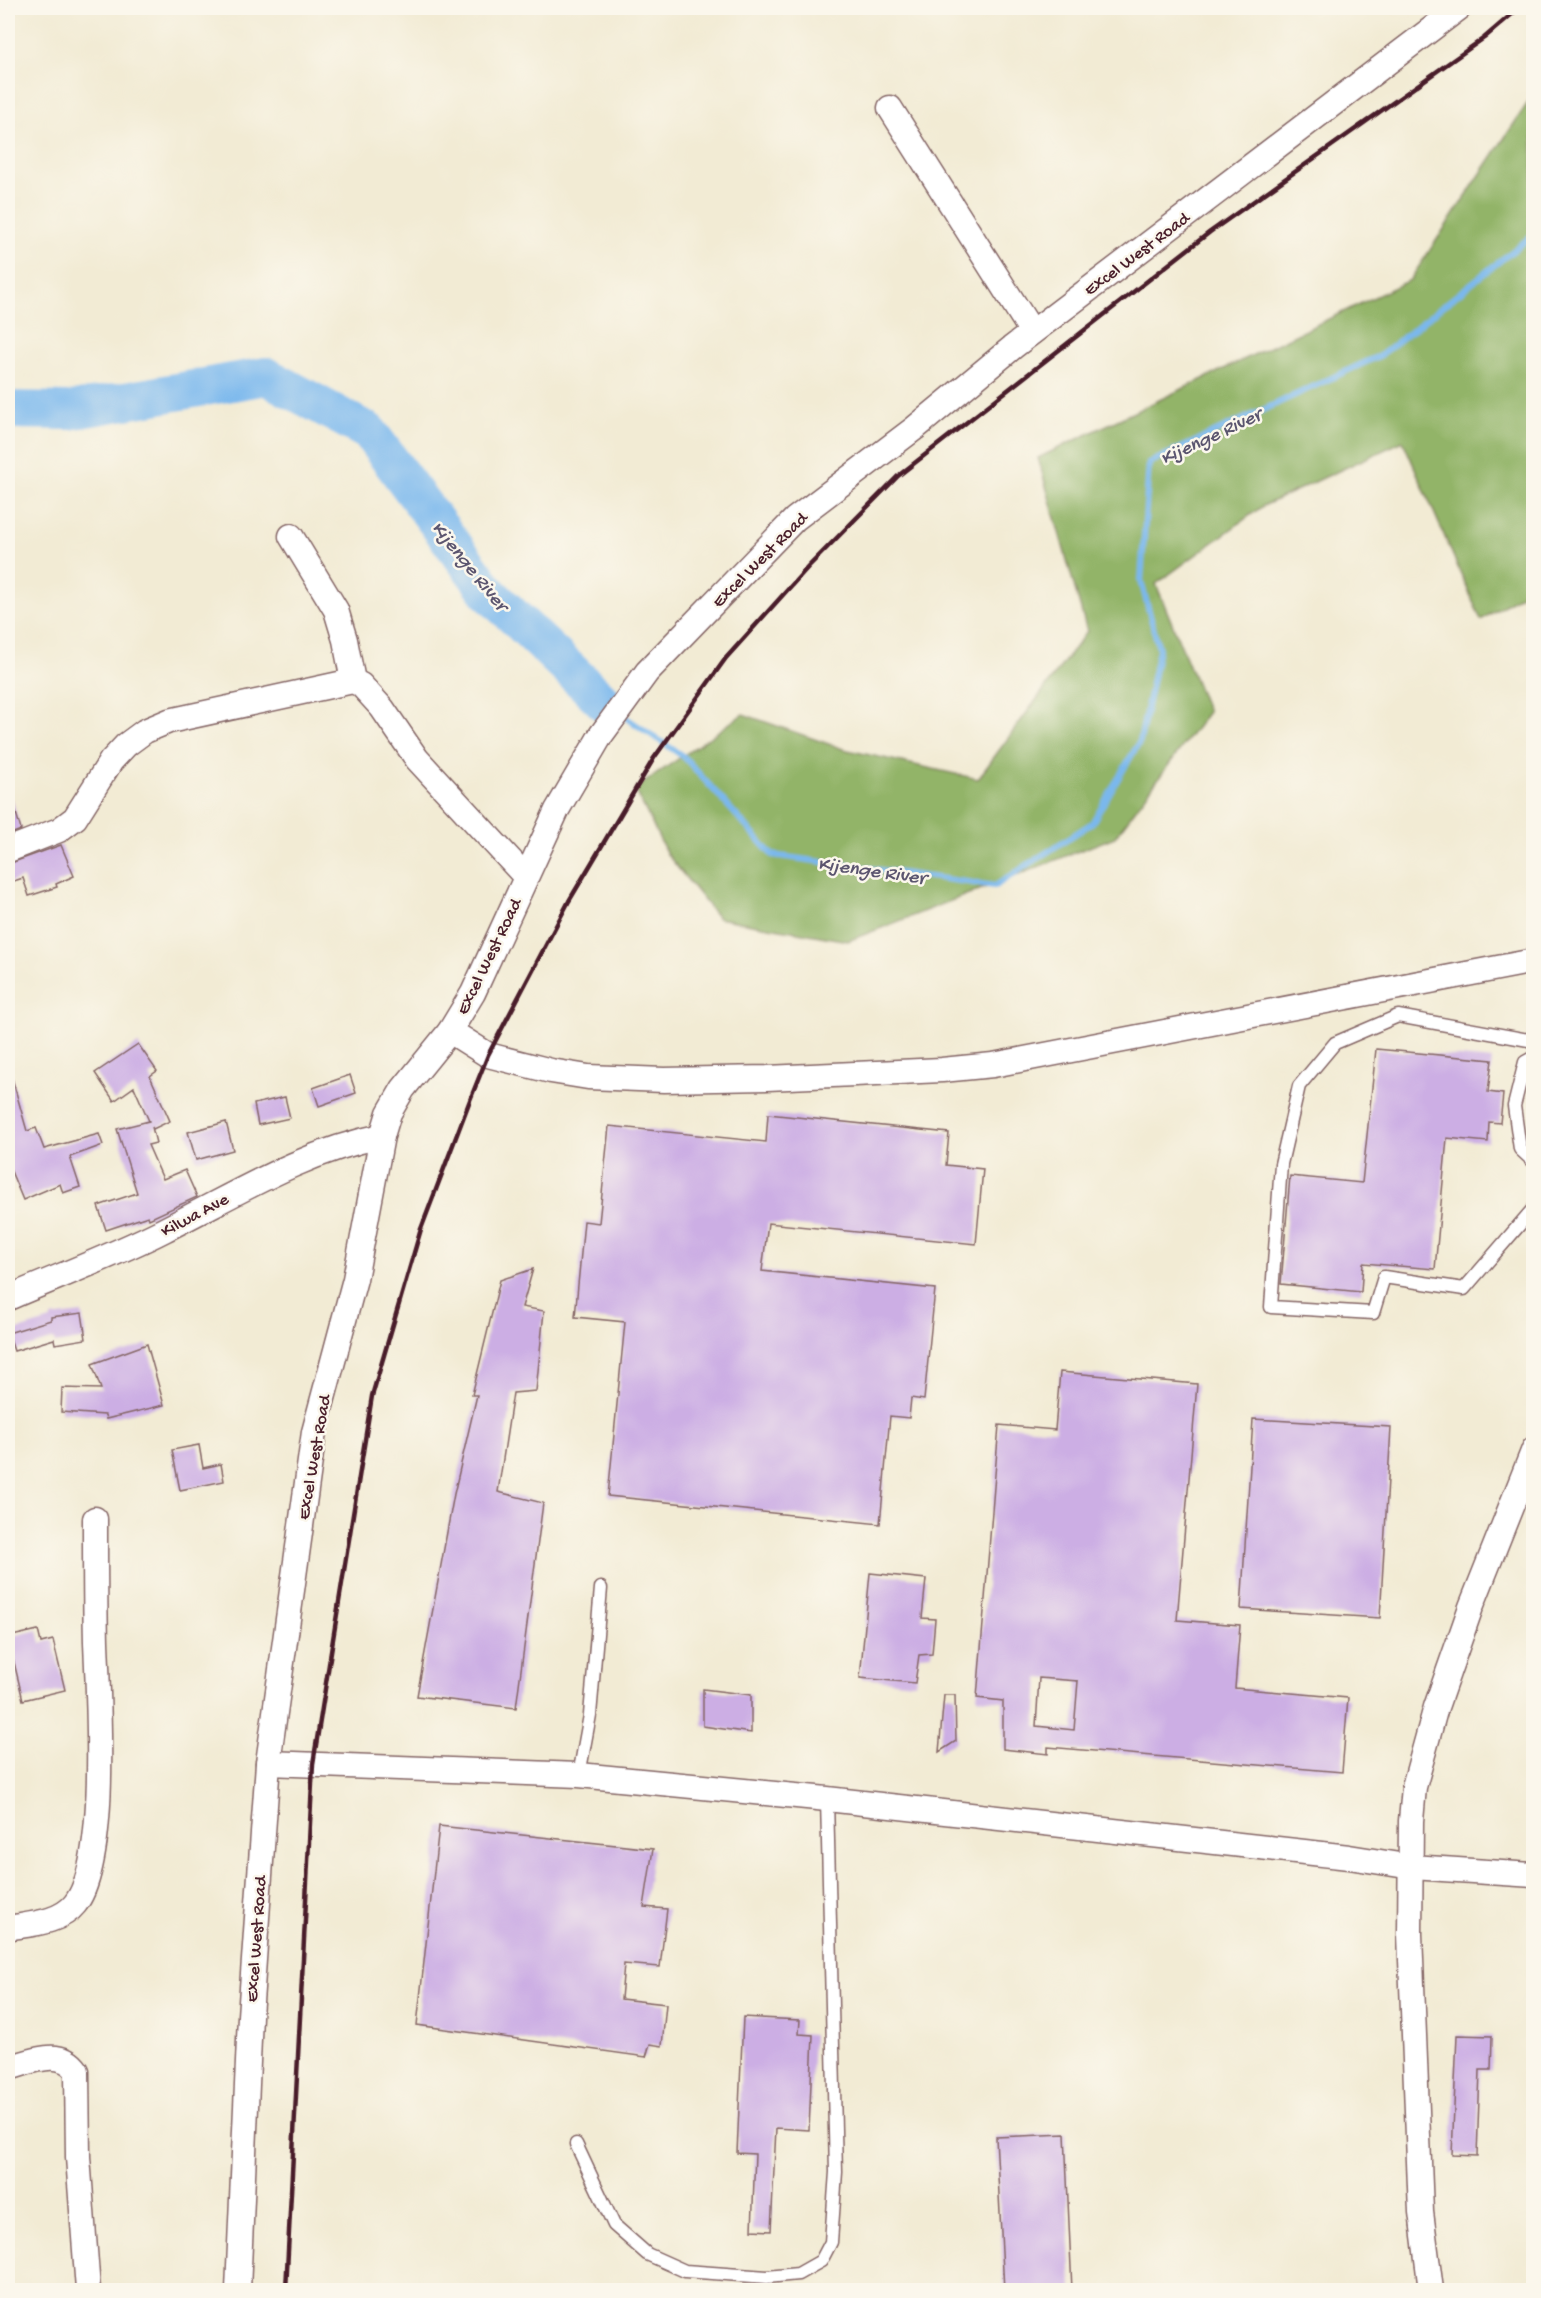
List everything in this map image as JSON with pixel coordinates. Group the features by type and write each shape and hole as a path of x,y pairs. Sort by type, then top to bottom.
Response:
{"street":[{"name":"Excel West Road","path":"238,2290 250,2016 268,1763 314,1432 355,1279 382,1136 389,1113 403,1089 450,1031 473,993 557,810 601,735 647,672 795,519 915,428 1032,333 1459,8"},
{"path":"890,108 1032,333"},
{"path":"291,536 336,610 353,681"},
{"path":"8,850 59,830 75,818 111,761 145,731 169,721 353,681 361,685 382,708 417,759 525,876"},
{"path":"450,1031 488,1055 551,1071 588,1077 664,1080 942,1070 993,1065 1533,961"},
{"name":"Kilwa Ave","path":"8,1298 162,1231 265,1176 313,1154 344,1143 382,1136"},
{"path":"1431,2290 1421,2212 1410,1934 1411,1821 1414,1787 1433,1719 1471,1607 1533,1449"},
{"path":"8,1928 62,1916 75,1904 90,1864 98,1805 100,1729 95,1518"},
{"path":"268,1763 579,1775 827,1799 1349,1857 1412,1867 1533,1875"},
{"path":"8,2068 60,2057 70,2061 77,2071 78,2157 88,2290"}],"lane":[{"path":"1533,1041 1398,1016 1335,1043 1299,1086 1296,1097 1281,1164 1272,1307 1373,1313 1384,1276 1464,1289 1533,1208"},
{"path":"1533,1057 1525,1062 1514,1106 1520,1149 1533,1162"},
{"path":"579,1775 590,1715 601,1588"},
{"path":"576,2144 614,2225 647,2254 686,2271 766,2277 798,2274 821,2261 831,2242 836,2172 827,1799"}],"green space":[{"path":"1533,95 1533,587 1481,620 1403,441 1263,506 1156,584 1208,712 1115,837 848,941 718,918 667,854 635,789 743,714 843,749 978,779 1087,631 1038,458 1410,280"}],"building":[{"path":"12,799 21,830 8,835 8,800"},
{"path":"61,845 74,876 56,884 57,887 29,896 23,878 8,883 8,864"},
{"path":"138,1044 157,1071 150,1076 170,1121 153,1129 152,1127 156,1143 148,1145 163,1179 185,1170 197,1197 149,1219 148,1216 106,1230 98,1206 137,1193 117,1129 149,1121 134,1087 114,1101 95,1073"},
{"path":"1376,1049 1492,1060 1488,1092 1503,1094 1500,1123 1489,1122 1488,1142 1447,1138 1435,1269 1363,1263 1361,1292 1281,1284 1290,1176 1362,1183"},
{"path":"350,1075 356,1093 319,1106 313,1088"},
{"path":"8,1078 12,1078 27,1131 36,1128 44,1149 99,1134 103,1145 70,1157 80,1187 63,1193 60,1184 23,1200 8,1164"},
{"path":"285,1097 290,1118 258,1125 254,1104"},
{"path":"768,1114 949,1133 946,1165 983,1169 976,1244 768,1223 762,1271 935,1289 924,1400 911,1398 909,1418 890,1416 880,1524 608,1496 625,1322 575,1317 584,1221 599,1223 609,1126 766,1142"},
{"path":"226,1122 233,1150 196,1160 188,1132"},
{"path":"533,1269 522,1307 544,1311 536,1391 513,1393 498,1492 543,1503 516,1708 417,1696 454,1494 477,1395 472,1395 500,1280"},
{"path":"82,1313 86,1339 55,1344 54,1339 14,1351 8,1333 51,1320 51,1317"},
{"path":"147,1344 164,1405 106,1419 105,1415 61,1412 62,1388 101,1389 92,1364"},
{"path":"1060,1372 1197,1384 1177,1620 1240,1625 1235,1688 1348,1698 1342,1772 1048,1747 1048,1754 1003,1749 1003,1701 977,1698 999,1425 1055,1430","holes":["1039,1678 1078,1681 1074,1730 1036,1726"]},
{"path":"1253,1419 1391,1427 1380,1618 1241,1609"},
{"path":"199,1445 203,1468 221,1464 224,1481 180,1490 172,1450"},
{"path":"870,1573 926,1579 922,1618 935,1619 932,1654 919,1655 915,1683 860,1678"},
{"path":"38,1630 41,1643 53,1640 65,1690 23,1700 8,1637"},
{"path":"703,1689 751,1695 751,1733 703,1726"},
{"path":"944,1695 955,1695 956,1741 939,1752"},
{"path":"439,1826 653,1849 644,1907 667,1909 660,1967 624,1964 621,1999 666,2004 662,2046 650,2044 646,2057 417,2025"},
{"path":"743,2017 800,2020 799,2034 813,2035 809,2130 776,2128 771,2231 752,2230 755,2154 737,2153"},
{"path":"1457,2035 1492,2036 1491,2070 1480,2070 1477,2156 1452,2155"},
{"path":"1065,2134 1072,2290 1004,2290 996,2137"}],"waterway":[{"name":"Kijenge River","path":"622,715 684,757 772,855 995,886 1092,823 1140,741 1159,649 1141,581 1149,463 1381,355 1534,234"},
{"name":"Kijenge River","path":"8,410 69,411 266,376 369,432 490,594 607,705"}],"railway":[{"path":"286,2290 313,1764 372,1396 421,1229 470,1100 488,1055 569,901 654,758 726,658 809,566 898,476 1210,232 1484,38 1519,8"}]}
